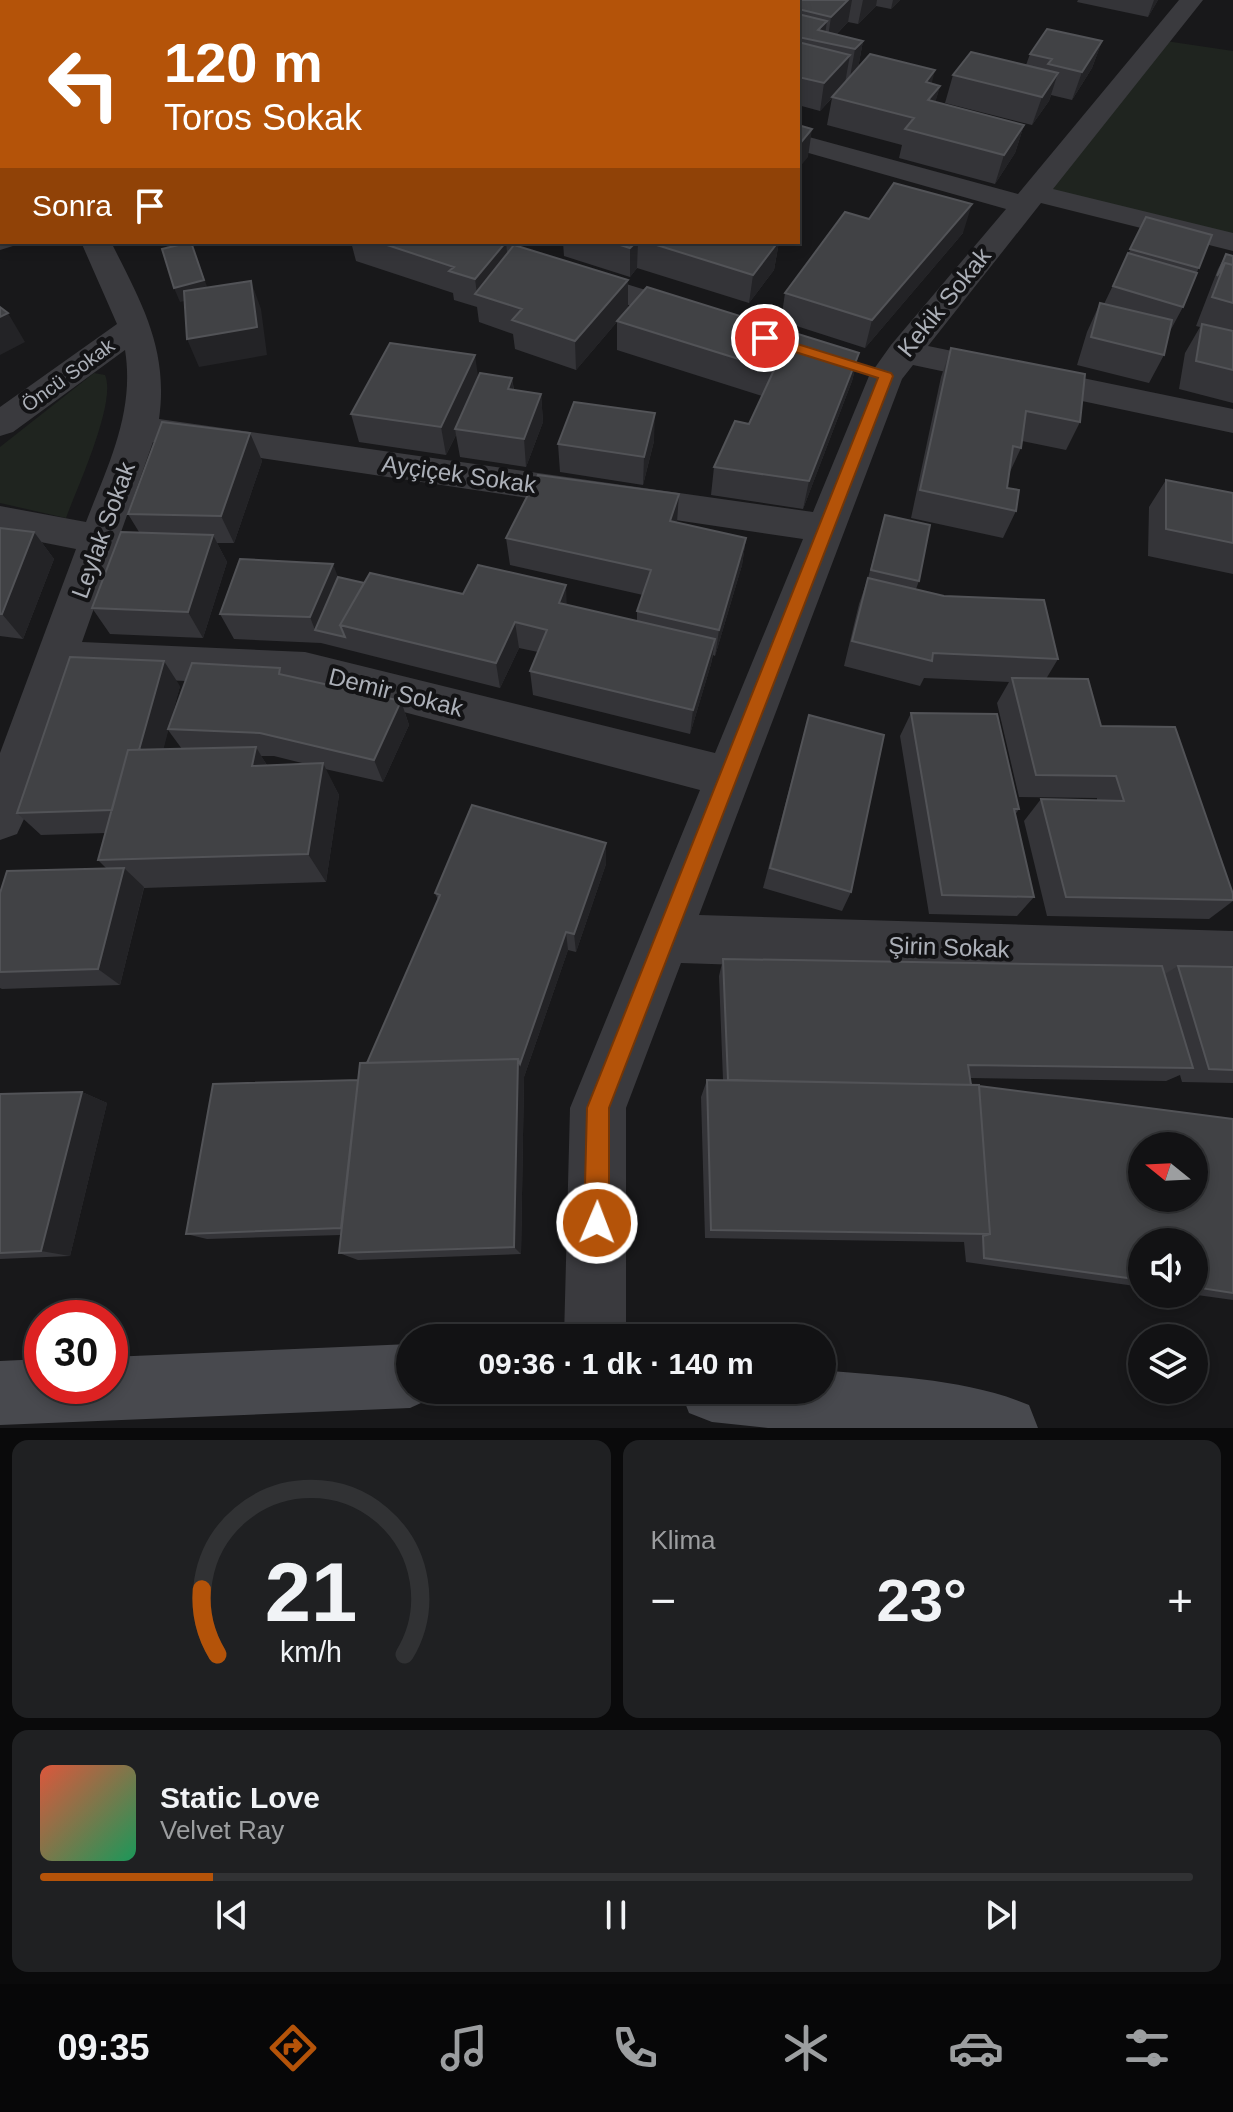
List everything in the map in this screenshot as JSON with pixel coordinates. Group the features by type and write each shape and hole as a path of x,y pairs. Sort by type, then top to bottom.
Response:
{"street":[{"name":"Kekik Sokak","path":"595,1324 598,1108 826,528 881,365 1029,199 1191,0"},
{"path":"800,142 1029,199 1233,242"},
{"name":"Leylak Sokak","path":"0,819 55,658 140,428 147,377 136,326 97,244"},
{"path":"474,244 535,252 720,324"},
{"name":"Öncü Sokak","path":"0,424 136,326"},
{"path":"881,365 1233,421"},
{"name":"Ayçiçek Sokak","path":"140,428 826,528"},
{"path":"0,520 101,539"},
{"name":"Demir Sokak","path":"55,658 305,669 729,777"},
{"name":"Şirin Sokak","path":"665,938 1233,956"},
{"path":"0,1393 396,1377"},
{"path":"761,1404 792,1413 935,1414 1006,1428"}],"shaded area":[{"path":"1159,40 1233,51 1233,242 1034,193"},
{"path":"94,373 105,375 106,405 66,518 0,503 0,447"}],"building":[{"path":"800,0 848,0 831,17 800,9"},
{"path":"800,14 827,21 818,30 863,41 855,49 800,37"},
{"path":"1047,29 1102,41 1082,72 1048,64 1052,59 1030,54"},
{"path":"800,42 850,55 824,83 800,77"},
{"path":"971,52 1058,73 1042,97 953,75"},
{"path":"870,54 935,70 926,82 940,86 928,100 1024,125 1004,155 905,129 914,118 832,97"},
{"path":"800,126 812,129 800,144"},
{"path":"894,183 972,204 872,320 785,293 845,212 869,219"},
{"path":"1146,217 1212,235 1199,268 1130,249"},
{"path":"192,244 204,280 174,288 162,249"},
{"path":"384,244 504,244 475,279 449,271 454,267"},
{"path":"653,244 776,244 753,275"},
{"path":"514,245 628,280 575,341 512,320 522,309 475,294"},
{"path":"1128,253 1197,273 1183,307 1113,286"},
{"path":"1226,254 1233,256 1233,265 1225,263 1217,276"},
{"path":"1225,263 1233,265 1233,303 1212,297"},
{"path":"251,281 257,327 187,339 184,291"},
{"path":"647,287 859,353 809,481 714,467 735,421 749,424 774,370 617,321"},
{"path":"1100,303 1172,320 1164,355 1091,337"},
{"path":"1202,324 1233,331 1233,370 1196,361"},
{"path":"390,343 475,355 441,427 351,414"},
{"path":"951,348 1085,374 1080,422 1026,411 1021,448 1013,446 1007,488 1019,490 1016,511 920,490"},
{"path":"480,373 512,378 508,389 541,394 524,439 455,429"},
{"path":"574,402 655,413 644,457 558,444"},
{"path":"162,422 250,433 221,516 128,514"},
{"path":"538,475 679,494 670,521 746,538 719,630 637,611 651,570 506,538"},
{"path":"1166,480 1233,493 1233,543 1166,529"},
{"path":"885,515 930,525 919,581 871,570"},
{"path":"0,528 34,532 2,614 0,614"},
{"path":"121,532 213,535 188,612 92,608"},
{"path":"240,559 333,564 310,617 220,614"},
{"path":"478,565 566,585 559,603 715,639 693,710 530,671 547,630 515,622 496,663 340,625 370,573 463,594"},
{"path":"338,577 364,583 340,625 345,637 315,630"},
{"path":"868,578 944,596 1044,600 1058,659 933,653 932,661 852,641"},
{"path":"70,657 164,661 139,750 128,750 112,810 17,813"},
{"path":"192,663 280,668 279,674 401,701 374,760 260,733 168,729"},
{"path":"1012,678 1088,679 1101,726 1175,727 1233,900 1066,897 1041,799 1124,801 1116,776 1036,775"},
{"path":"911,713 997,714 1019,809 1014,809 1034,897 942,895"},
{"path":"809,715 884,735 851,892 770,868"},
{"path":"256,747 252,766 323,763 308,854 98,860 128,750"},
{"path":"472,805 606,843 574,934 566,932 520,1064 518,1059 367,1063 440,895 435,893"},
{"path":"124,868 98,969 0,972 0,893 7,871"},
{"path":"723,959 1162,966 1193,1068 968,1065 971,1085 728,1080"},
{"path":"1178,966 1233,967 1233,1070 1209,1069"},
{"path":"518,1059 514,1247 339,1253 360,1063"},
{"path":"358,1080 341,1228 186,1234 213,1084"},
{"path":"707,1080 979,1085 990,1234 711,1230"},
{"path":"979,1086 1233,1119 1233,1293 1208,1289 1208,1228 1128,1228 1128,1278 984,1258 983,1236 990,1234"},
{"path":"82,1092 41,1251 0,1253 0,1094"}],"route":[{"path":"597,1223 598,1108 886,376 765,338"}]}
